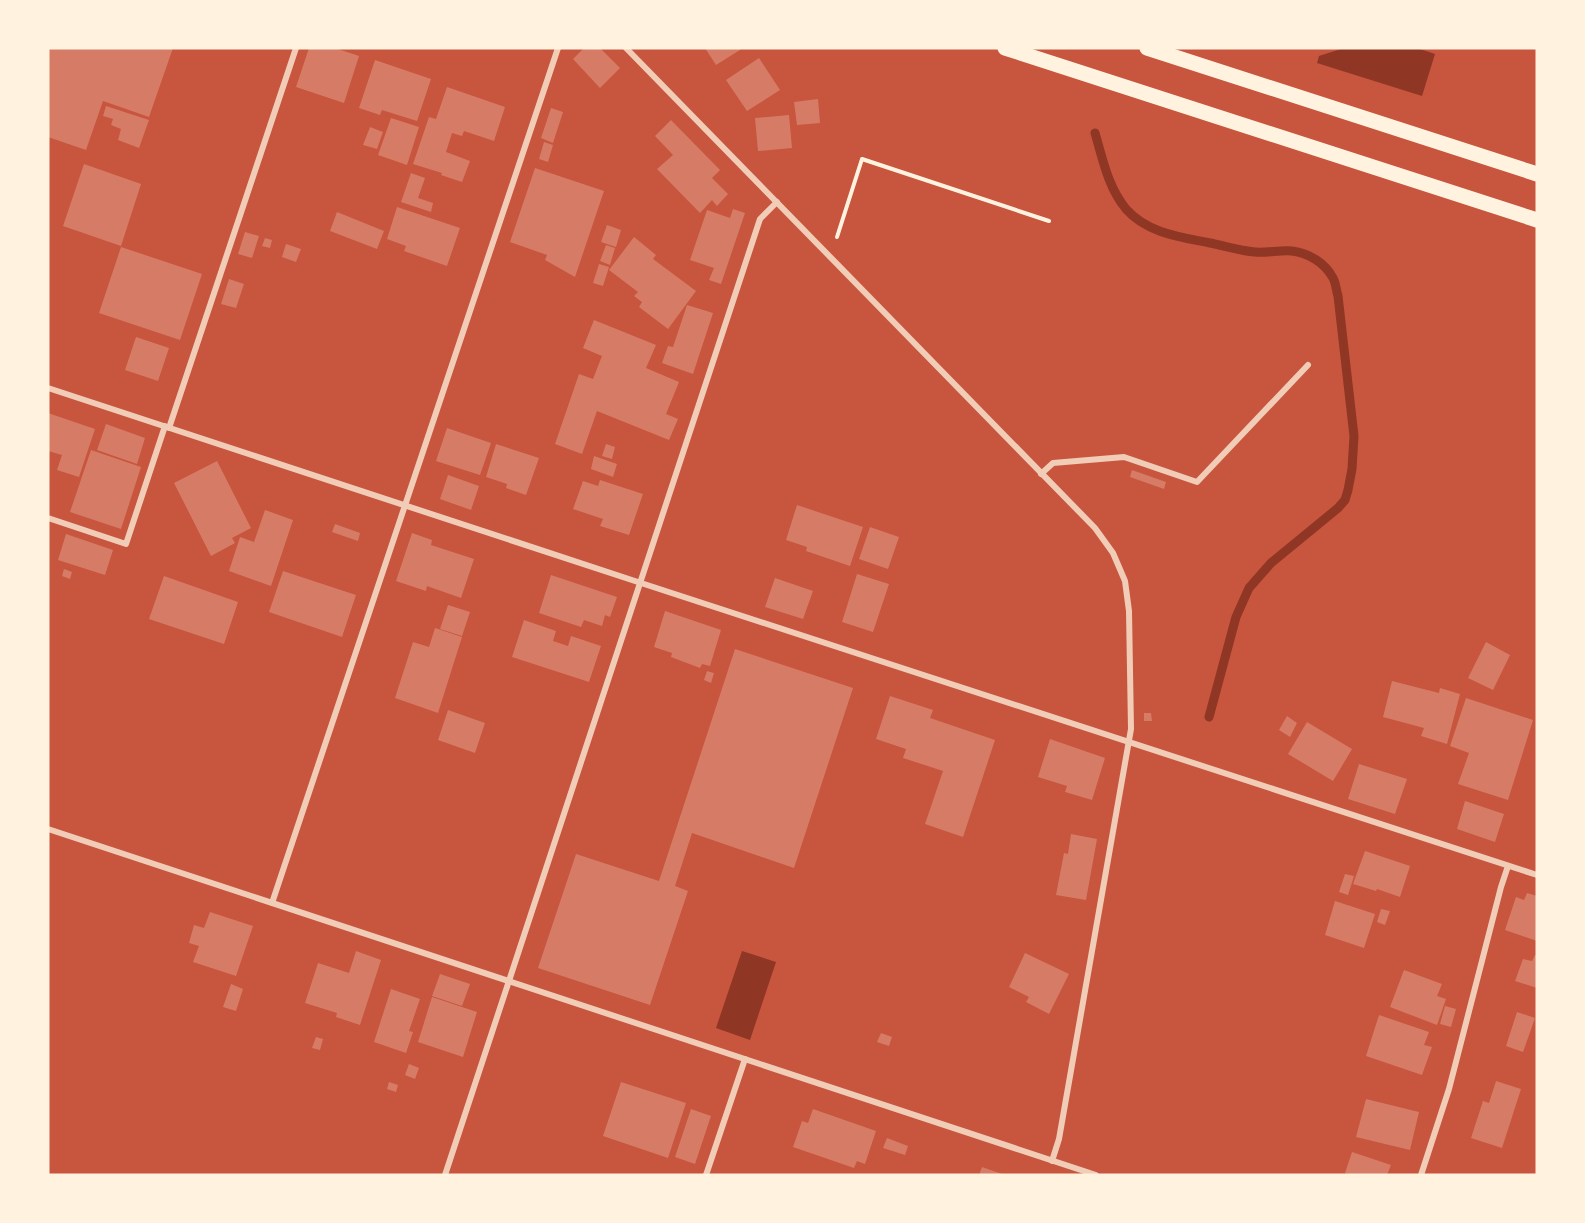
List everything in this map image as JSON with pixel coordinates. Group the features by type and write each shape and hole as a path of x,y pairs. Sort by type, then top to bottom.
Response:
{"main road":[{"path":"1005,48 1537,220"},
{"path":"1147,48 1537,174"}],"street":[{"path":"48,518 126,544 296,48"},
{"path":"272,903 558,48"},
{"path":"626,48 1095,528 1113,553 1125,581 1129,611 1131,729 1061,1127 1052,1161"},
{"path":"445,1175 760,219 777,202"},
{"path":"1041,474 1053,463 1124,457 1197,482 1308,366"},
{"path":"48,388 1537,875"},
{"path":"48,829 1096,1175"},
{"path":"1421,1175 1449,1089 1508,866"},
{"path":"706,1175 744,1059"}],"path":[{"path":"826,253 834,245 862,159 1049,220"}],"shaded area":[{"path":"1344,48 1417,48 1435,54 1422,96 1317,63 1319,56"},
{"path":"742,951 776,962 750,1040 716,1028"}],"building":[{"path":"48,48 173,48 149,117 103,101 86,150 48,137"},
{"path":"309,48 335,48 359,56 344,103 296,87"},
{"path":"584,48 600,48 620,68 600,88 573,59"},
{"path":"705,48 743,48 716,65"},
{"path":"759,58 780,90 747,111 726,80"},
{"path":"375,60 431,79 417,121 382,110 380,115 359,108"},
{"path":"447,87 505,107 494,141 464,131 462,136 452,133 446,152 470,161 462,182 413,164 429,117 436,119"},
{"path":"818,99 820,123 797,125 794,102"},
{"path":"106,106 149,120 139,148 118,140 121,129 111,125 113,119 103,116"},
{"path":"551,108 563,112 553,143 541,138"},
{"path":"789,115 792,148 758,151 755,118"},
{"path":"391,118 419,127 407,165 378,155"},
{"path":"671,120 720,170 712,178 728,194 717,206 712,200 700,213 657,169 673,155 655,136"},
{"path":"370,127 383,132 377,149 363,145"},
{"path":"544,142 553,145 548,162 539,159"},
{"path":"84,164 141,184 121,246 63,226"},
{"path":"535,168 604,191 575,277 545,260 547,255 510,242"},
{"path":"411,173 425,178 418,198 433,203 431,212 401,202"},
{"path":"397,207 460,228 447,266 404,251 406,246 387,239"},
{"path":"733,209 745,213 721,284 709,280 714,268 690,260 707,210 730,218"},
{"path":"337,212 384,231 377,249 330,231"},
{"path":"607,225 621,230 616,247 601,242"},
{"path":"245,232 259,236 252,258 238,254"},
{"path":"634,237 656,255 653,259 696,291 668,329 639,307 642,302 634,296 638,292 609,270"},
{"path":"265,238 272,240 270,248 262,246"},
{"path":"286,244 301,249 296,262 282,257"},
{"path":"606,245 615,248 610,265 600,261"},
{"path":"121,247 202,274 180,340 99,313"},
{"path":"599,264 609,267 603,286 593,283"},
{"path":"229,279 244,284 236,308 221,304"},
{"path":"687,305 713,313 693,374 662,363 668,346 673,347"},
{"path":"594,320 656,345 646,368 679,382 666,414 678,419 669,440 597,411 582,454 555,444 579,374 593,379 602,356 583,348"},
{"path":"136,337 169,348 158,381 125,370"},
{"path":"48,413 95,429 79,477 57,470 62,455 48,451"},
{"path":"106,424 145,438 137,464 97,450"},
{"path":"447,428 491,443 480,475 436,461"},
{"path":"496,444 539,458 526,495 506,488 507,484 486,477"},
{"path":"606,444 615,447 612,459 602,456"},
{"path":"91,450 141,467 121,529 70,512"},
{"path":"594,456 617,464 613,477 591,469"},
{"path":"217,461 251,528 232,538 235,543 211,556 174,483"},
{"path":"1132,470 1166,482 1164,489 1130,477"},
{"path":"448,475 479,486 471,510 440,499"},
{"path":"600,480 643,494 629,535 600,526 603,519 573,509 583,481 598,486"},
{"path":"797,505 863,527 850,566 806,551 807,547 786,540"},
{"path":"265,510 293,520 271,586 229,571 240,537 254,542"},
{"path":"335,524 360,533 358,541 332,532"},
{"path":"870,527 899,537 888,569 859,559"},
{"path":"412,533 432,540 431,545 474,559 461,598 427,586 426,591 396,581"},
{"path":"66,534 113,550 105,575 58,560"},
{"path":"64,569 72,572 70,579 62,576"},
{"path":"283,571 356,595 342,637 269,612"},
{"path":"857,574 889,584 873,632 842,622"},
{"path":"551,575 617,597 610,617 605,615 602,626 584,620 581,627 539,613"},
{"path":"164,576 238,602 224,644 149,619"},
{"path":"775,578 813,591 803,619 765,607"},
{"path":"448,605 470,612 462,636 440,629"},
{"path":"665,611 721,630 710,666 702,664 700,668 671,657 672,653 654,647"},
{"path":"524,620 556,631 553,641 568,646 571,636 601,646 589,682 512,657"},
{"path":"435,628 462,637 438,713 395,698 413,642 429,647"},
{"path":"1486,642 1510,655 1493,690 1468,678"},
{"path":"735,649 853,688 794,868 692,833 675,886 688,891 650,1005 538,968 576,854 659,881"},
{"path":"707,671 714,673 711,683 704,680"},
{"path":"1392,681 1439,693 1440,688 1460,694 1447,744 1421,736 1424,728 1383,717"},
{"path":"890,696 933,710 930,718 995,740 963,837 925,824 943,771 903,758 906,749 876,739"},
{"path":"1466,698 1533,720 1508,800 1458,784 1469,753 1450,746"},
{"path":"448,710 485,723 475,753 438,740"},
{"path":"1144,713 1151,713 1152,721 1144,721"},
{"path":"1287,716 1297,723 1290,737 1279,730"},
{"path":"1307,722 1352,749 1333,781 1288,754"},
{"path":"1050,739 1105,758 1092,800 1065,792 1067,786 1038,777"},
{"path":"1359,764 1407,779 1395,814 1348,799"},
{"path":"1465,801 1504,814 1495,842 1457,829"},
{"path":"1071,834 1097,839 1086,900 1056,895 1064,853 1068,854"},
{"path":"1365,851 1410,866 1400,897 1353,884"},
{"path":"1345,874 1354,876 1348,895 1339,892"},
{"path":"1527,893 1537,896 1537,941 1505,930 1516,897 1524,900"},
{"path":"1335,901 1375,914 1364,948 1325,935"},
{"path":"1381,909 1390,911 1385,925 1377,922"},
{"path":"210,912 253,926 236,976 193,962 199,946 189,943 194,925 204,928"},
{"path":"356,951 381,960 360,1025 336,1017 337,1013 305,1003 318,963 349,973"},
{"path":"1025,953 1069,974 1049,1014 1026,1002 1029,997 1009,987"},
{"path":"1537,955 1537,988 1515,981 1523,959 1532,961"},
{"path":"1404,970 1442,984 1437,996 1446,999 1437,1025 1390,1007"},
{"path":"440,974 470,984 462,1006 432,996"},
{"path":"231,984 243,989 236,1011 223,1007"},
{"path":"391,989 420,999 409,1031 413,1032 406,1053 374,1042"},
{"path":"432,997 477,1012 463,1057 418,1042"},
{"path":"1445,1006 1456,1009 1451,1027 1440,1024"},
{"path":"1517,1012 1535,1018 1523,1052 1506,1046"},
{"path":"1379,1015 1429,1032 1424,1045 1432,1047 1422,1075 1366,1056"},
{"path":"881,1033 892,1037 889,1046 877,1042"},
{"path":"316,1037 323,1039 320,1050 312,1048"},
{"path":"409,1064 419,1068 415,1079 405,1075"},
{"path":"1496,1081 1521,1089 1502,1148 1471,1138 1483,1101 1489,1103"},
{"path":"389,1082 398,1085 396,1092 387,1089"},
{"path":"621,1082 686,1103 668,1158 603,1136"},
{"path":"1366,1099 1419,1112 1410,1150 1356,1137"},
{"path":"691,1109 711,1116 695,1164 675,1157"},
{"path":"813,1109 876,1131 865,1164 857,1161 854,1168 793,1147 802,1121 808,1123"},
{"path":"887,1138 908,1146 905,1155 883,1148"},
{"path":"1352,1152 1391,1165 1387,1175 1349,1175 1345,1173"},
{"path":"982,1167 1005,1175 979,1175"}],"waterway":[{"path":"1095,133 1115,192 1126,209 1144,224 1176,236 1244,251 1292,251 1304,254 1321,263 1330,273 1338,296 1354,436 1352,469 1345,500 1271,563 1249,588 1236,617 1209,717"}]}
